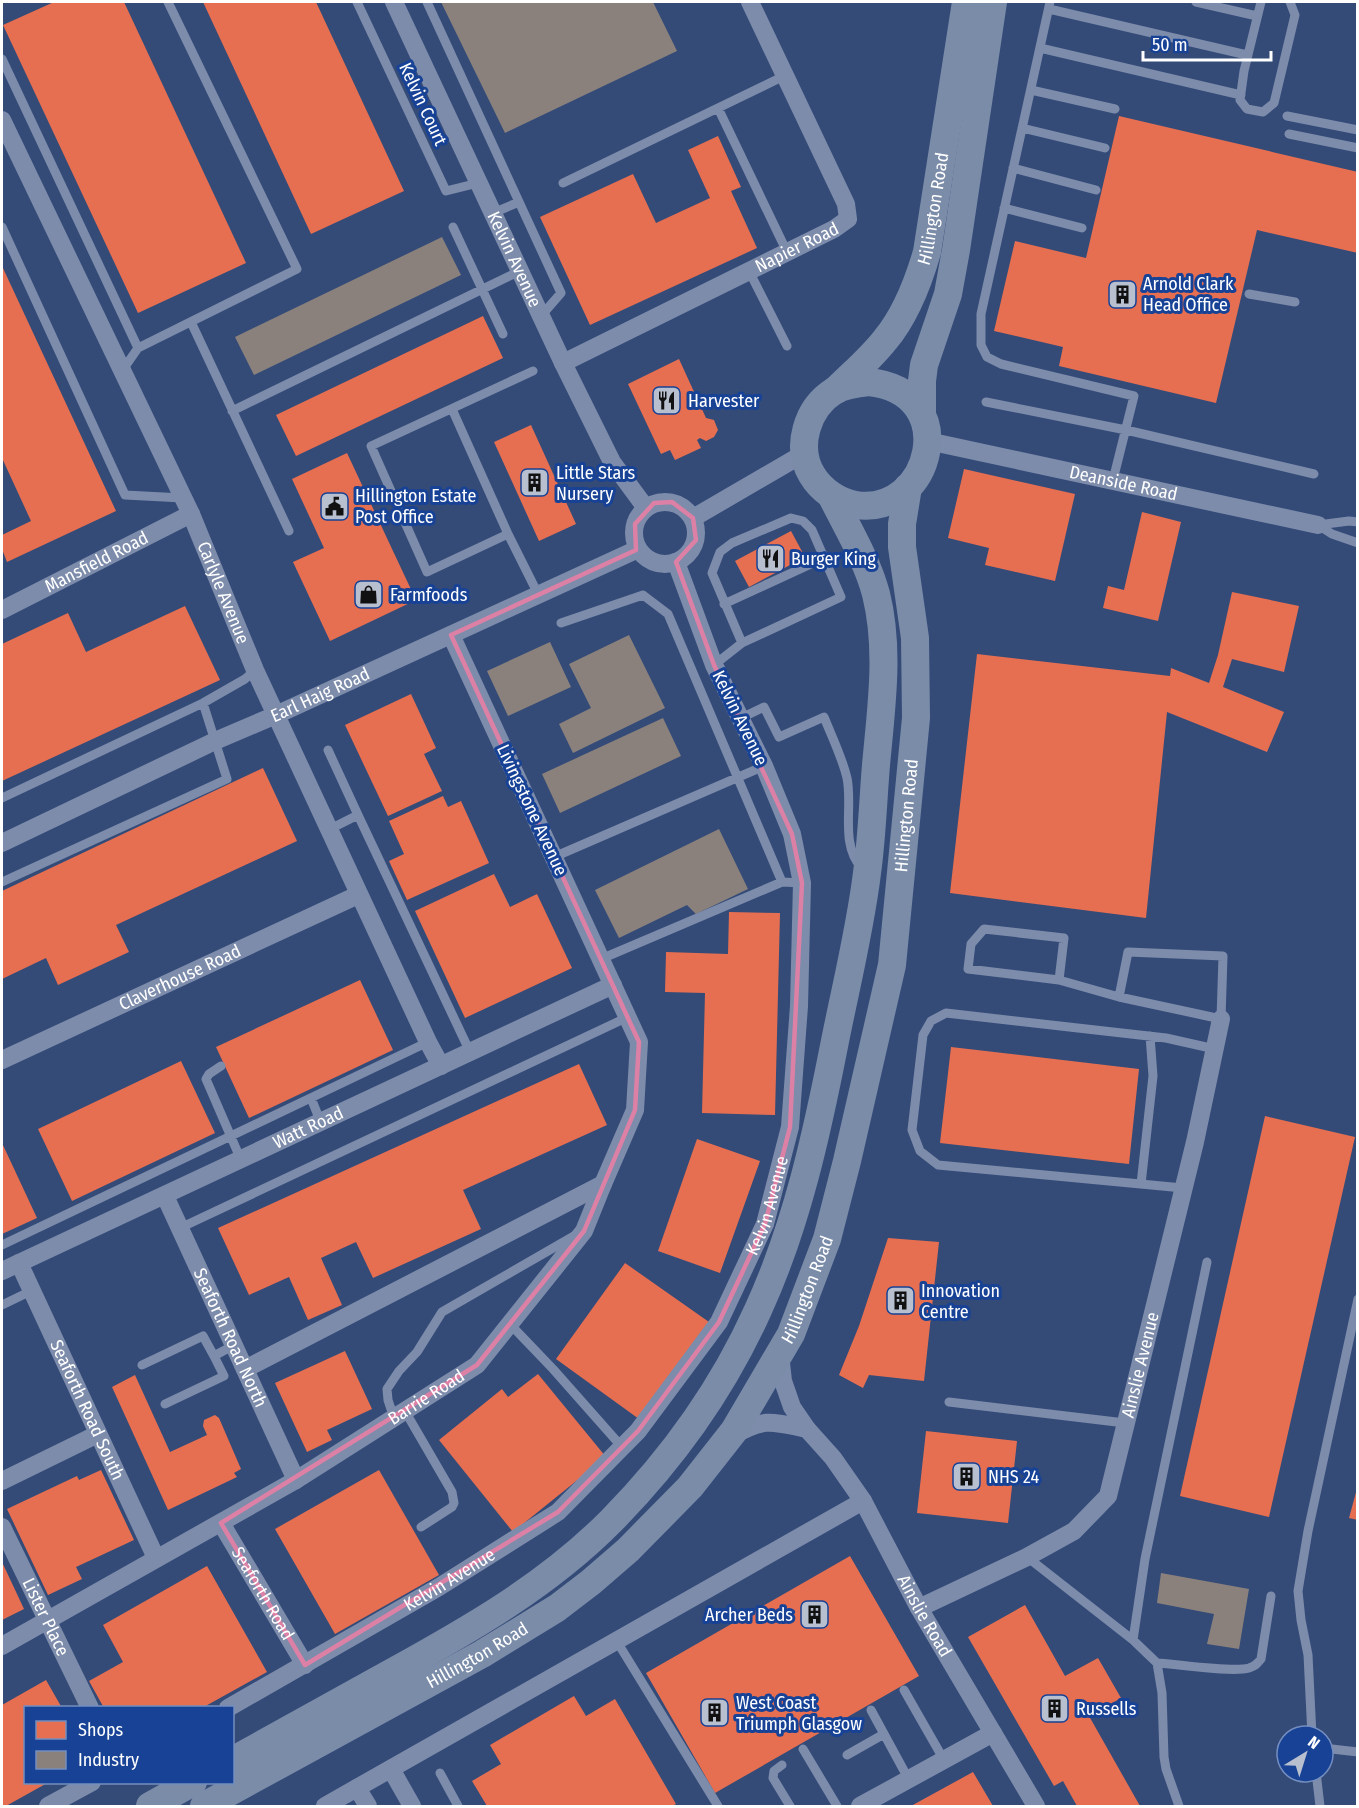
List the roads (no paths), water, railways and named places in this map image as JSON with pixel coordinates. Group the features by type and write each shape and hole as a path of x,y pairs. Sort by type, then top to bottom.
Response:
{"main road":[{"name":"Hillington Road","path":"836,390 886,340 900,318 920,275 929,243 966,2"},
{"name":"Hillington Road","path":"922,412 924,365 948,294 993,2"},
{"path":"869,382 880,383 900,391 922,412 927,427 926,457 920,472 898,495 874,506 848,504 831,495 816,482 803,454 809,420 823,399 836,390 869,382"},
{"name":"Hillington Road","path":"204,1806 482,1654 557,1608 628,1550 690,1487 728,1439 791,1334 827,1239 892,965 916,718 915,638 902,547 902,524 908,486"},
{"name":"Hillington Road","path":"234,1760 457,1636 529,1590 581,1549 610,1522 658,1469 688,1430 746,1337 775,1271 812,1152 867,874 883,675 881,626 876,595 868,569 831,495"},
{"path":"150,1806 189,1784"}],"street":[{"name":"Kelvin Avenue","path":"394,2 563,363 612,462 646,508"},
{"name":"Napier Road","path":"563,363 834,229 848,219 846,204 750,2"},
{"name":"Carlyle Avenue","path":"2,120 187,506 255,670 358,895 441,1066"},
{"name":"Deanside Road","path":"928,441 1318,525"},
{"path":"693,518 803,454"},
{"path":"663,501 672,502 687,510 696,525 696,540 692,550 685,557 676,562 656,563 648,560 638,549 634,532 635,524 639,515 646,508 663,501"},
{"name":"Mansfield Road","path":"2,610 187,506"},
{"name":"Earl Haig Road","path":"2,843 215,741 276,716 638,549"},
{"name":"Kelvin Avenue","path":"305,1665 439,1587 558,1512 638,1431 719,1322 765,1224 790,1127 799,1006 802,883 792,834 764,766 714,665 676,562"},
{"name":"Livingstone Avenue","path":"451,635 613,985"},
{"name":"Claverhouse Road","path":"2,1060 358,895"},
{"name":"Watt Road","path":"2,1271 613,985"},
{"name":"Barrie Road","path":"2,1646 296,1480 477,1365 584,1231 635,1110 639,1042 613,985"},
{"name":"Ainslie Avenue","path":"919,1608 1027,1557 1074,1531 1108,1496 1183,1188 1221,1019"},
{"path":"245,1369 603,1184"},
{"name":"Seaforth Road North","path":"165,1196 296,1480"},
{"name":"Seaforth Road South","path":"19,1263 156,1558"},
{"name":"Ainslie Road","path":"780,1354 787,1396 807,1429 834,1458 863,1501 919,1608 1036,1806"},
{"path":"728,1439 753,1424 764,1422 807,1429"},
{"path":"2,1481 98,1434"},
{"path":"325,1806 863,1501"},
{"name":"Seaforth Road","path":"221,1523 305,1665"},
{"name":"Lister Place","path":"2,1527 89,1706"},
{"path":"230,1706 305,1665"},
{"path":"860,1806 993,1733"},
{"path":"391,1769 412,1806"},
{"path":"48,1806 88,1784"},
{"path":"357,1788 368,1806"}],"lane":[{"path":"123,371 138,348 297,269 168,2"},
{"name":"Kelvin Court","path":"357,2 446,191 478,183"},
{"path":"427,2 561,293 541,316"},
{"path":"1196,2 1257,16"},
{"path":"1262,2 1247,55 1240,100 1247,109 1263,112 1274,103 1295,15 1290,2"},
{"path":"1113,480 1134,396 1001,364 987,357 981,345 981,315 1049,5 1247,55"},
{"path":"1040,48 1241,95"},
{"path":"2,59 138,348"},
{"path":"563,183 784,76"},
{"path":"1031,90 1115,109"},
{"path":"718,108 787,252"},
{"path":"1287,116 1358,130"},
{"path":"1022,128 1106,148"},
{"path":"1289,134 1358,148"},
{"path":"1013,168 1096,190"},
{"path":"493,213 519,202"},
{"path":"1004,208 1082,228"},
{"path":"2,227 125,495 187,506"},
{"path":"453,227 503,334"},
{"path":"232,411 520,271"},
{"path":"749,271 787,346"},
{"path":"1249,294 1295,302"},
{"path":"191,322 289,531"},
{"path":"508,534 427,572 370,446 533,371"},
{"path":"986,402 1126,430 1314,474"},
{"path":"452,409 508,534 538,594"},
{"path":"714,665 742,643 841,597 812,530 803,521 791,518 732,543 720,552 712,573 742,643"},
{"path":"1318,525 1358,522"},
{"path":"1318,525 1345,540 1358,543"},
{"path":"724,604 824,558"},
{"path":"561,622 643,596 668,614 782,882"},
{"path":"2,798 203,703 245,679 255,670"},
{"path":"2,882 227,779 203,703"},
{"path":"739,719 764,707 779,736 824,717 848,780 849,834 853,859 867,874"},
{"path":"328,750 470,1052"},
{"path":"554,857 764,766"},
{"path":"328,830 358,815"},
{"path":"601,959 782,882 802,883"},
{"path":"1059,980 1064,938 984,929 971,944 968,969 1059,980 1119,998 1221,1019 1223,956 1128,952 1119,998"},
{"path":"1183,1188 938,1165 920,1151 912,1130 923,1035 931,1021 946,1013 1150,1036 1215,1049"},
{"path":"180,1228 628,1017"},
{"path":"1141,1184 1153,1076 1150,1036"},
{"path":"2,1245 428,1042"},
{"path":"220,1066 206,1079 241,1160"},
{"path":"311,1098 321,1123"},
{"path":"56,1220 64,1241"},
{"path":"421,1527 452,1507 454,1503 452,1492 388,1400 387,1389 399,1371 417,1352 442,1312 584,1231"},
{"path":"1133,1640 1145,1559 1207,1262"},
{"path":"2,1305 31,1291"},
{"path":"1311,1724 1308,1655 1298,1591 1308,1532 1358,1299"},
{"path":"510,1324 622,1446"},
{"path":"142,1365 203,1336 225,1376 165,1404"},
{"path":"214,1356 234,1345"},
{"path":"949,1402 1125,1423"},
{"path":"1027,1557 1133,1640 1157,1663 1162,1693 1164,1757 1179,1806"},
{"path":"1157,1663 1232,1669 1247,1669 1255,1666 1261,1659 1271,1596"},
{"path":"616,1640 718,1806"},
{"path":"904,1690 944,1760"},
{"path":"871,1710 909,1780"},
{"path":"847,1755 884,1734"},
{"path":"803,1749 837,1806"},
{"path":"1335,1749 1358,1752"},
{"path":"782,1765 774,1771 773,1779 790,1806"},
{"path":"440,1773 458,1806"},
{"path":"1317,1784 1320,1806"}],"place":[{"name":"Arnold Clark Head Office","path":"1122,294"},
{"name":"Harvester","path":"667,401"},
{"name":"Little Stars Nursery","path":"535,483"},
{"name":"Hillington Estate Post Office","path":"334,506"},
{"name":"Burger King","path":"770,559"},
{"name":"Farmfoods","path":"369,595"},
{"name":"Innovation Centre","path":"900,1301"},
{"name":"NHS 24","path":"967,1477"},
{"name":"Archer Beds","path":"814,1615"},
{"name":"Russells","path":"1055,1709"},
{"name":"West Coast Triumph Glasgow","path":"715,1713"}]}
